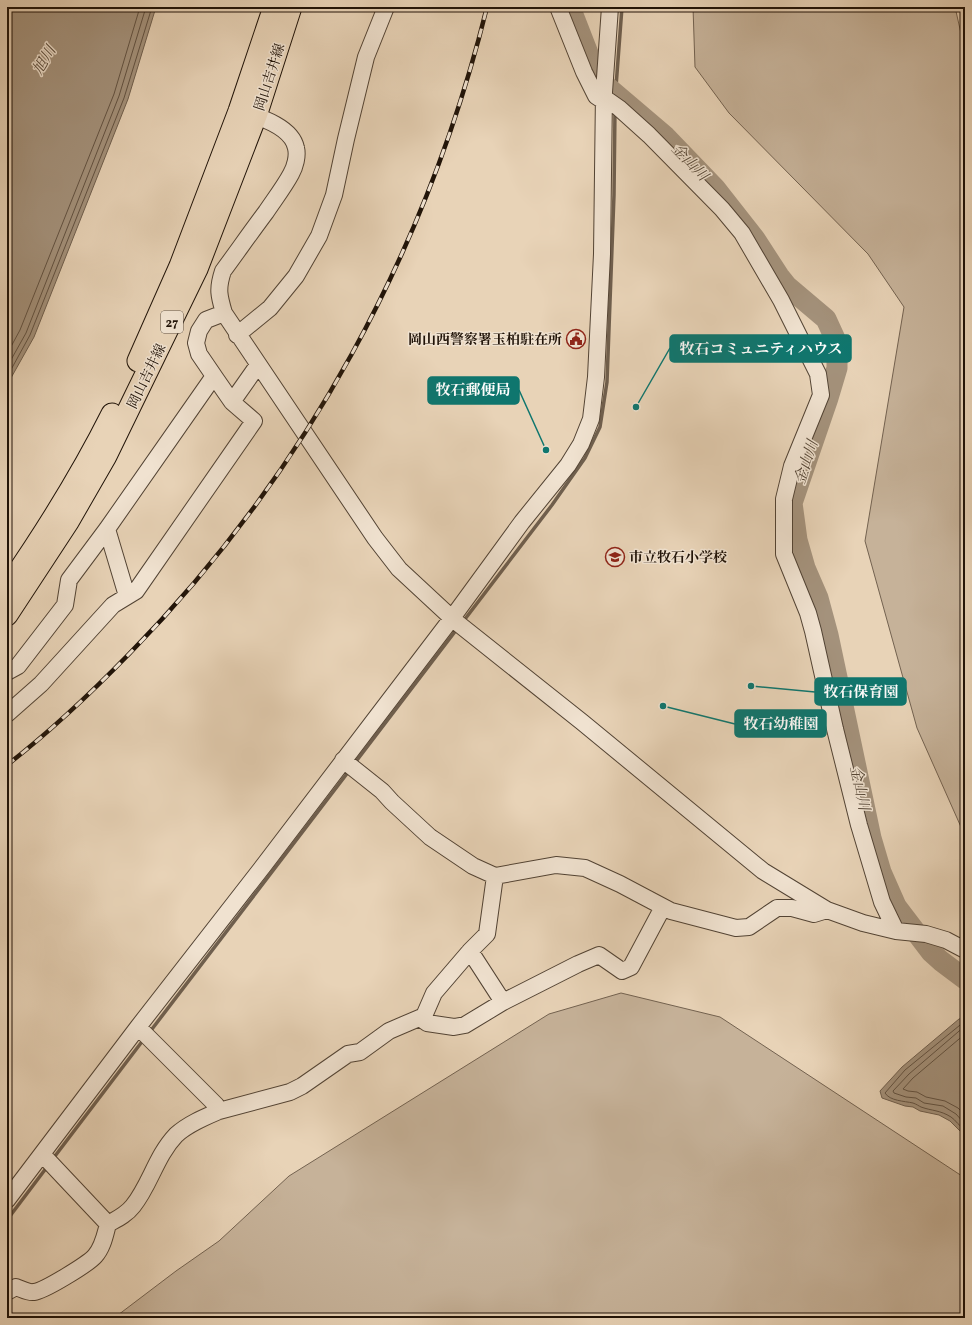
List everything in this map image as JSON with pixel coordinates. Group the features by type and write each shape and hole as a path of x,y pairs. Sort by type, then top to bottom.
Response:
{"main road":[{"name":"岡山吉井線","path":"7,615 68,522 106,456 121,428 197,269 248,113 274,7"},
{"name":"岡山吉井線","path":"7,588 56,513 104,430 143,349 248,113 291,7"}],"street":[{"path":"237,335 270,308 296,276 319,236 334,195 366,57 386,7"},
{"path":"558,7 596,96 608,96 666,151 722,209 742,233 780,300 818,374 822,395 792,466 784,498 784,554 812,625 835,729 859,825 882,902 901,932"},
{"path":"7,1200 48,1159 144,1033 249,884 349,765 458,623 522,522 568,465 582,444 591,419 596,377 608,96 610,7"},
{"path":"248,113 284,130 292,137 296,148 296,159 292,173 223,271 219,284 219,297 224,313 237,335 388,557 458,623 582,722 763,871 827,910 863,923 901,932 926,934 946,940 965,950"},
{"path":"7,714 41,684 113,605 136,591 254,421 232,402 199,354 196,343 199,331 206,320 224,313"},
{"path":"232,402 258,365"},
{"path":"7,672 18,666 65,605 69,580 107,529 214,376"},
{"path":"107,529 127,596"},
{"path":"349,765 382,791 430,836 473,866 495,876 556,865 585,868 620,884 671,911 736,928 749,927 777,908 792,908 814,914 827,910"},
{"path":"7,1292 16,1287 31,1292 36,1292 51,1286 94,1257 102,1245 108,1224 124,1215 133,1207 158,1161 177,1135 194,1122 219,1111 290,1092 302,1086 348,1054 360,1052 389,1031 424,1016 434,993 470,951 487,934 495,876"},
{"path":"420,1018 426,1023 454,1028 465,1025 503,1002 599,955 622,971 631,967 663,907"},
{"path":"470,951 503,1002"},
{"path":"144,1033 216,1106 219,1111"},
{"path":"48,1159 108,1224"}],"shaded area":[{"path":"693,7 955,7 965,51 965,836 917,728 865,541 904,307 868,254 729,113 695,67"},
{"path":"621,993 720,1017 965,1178 965,1318 114,1318 176,1271 219,1241 289,1176 549,1014"}],"water":[{"name":"旭川","path":"7,7 156,7 128,99 34,337 7,385"},
{"path":"965,1017 965,1133 960,1131 950,1121 939,1115 920,1111 913,1107 905,1106 882,1098 880,1091 902,1067 959,1019"}],"waterway":[{"name":"金山川","path":"570,7 598,79 665,136 715,188 755,239 787,286 826,319 837,343 837,368 792,503 797,540 805,568 818,598 828,635 871,838 881,872 896,906 931,952 965,979"},
{"path":"615,100 622,7"},
{"path":"462,623 552,505 585,458 600,427 607,382 614,195 615,110"},
{"path":"354,764 457,629"},
{"path":"149,1033 349,771"},
{"path":"52,1160 144,1039"},
{"path":"7,1220 47,1167"}],"railway":[{"path":"7,765 55,725 100,683 129,654 192,585 251,512 304,435 352,354 394,271 430,185 462,97 487,7"}],"place":[{"name":"岡山西警察署玉柏駐在所","path":"576,339"},
{"name":"牧石コミュニティハウス","path":"636,407"},
{"name":"牧石郵便局","path":"546,450"},
{"name":"市立牧石小学校","path":"615,557"},
{"name":"牧石保育園","path":"751,686"},
{"name":"牧石幼稚園","path":"663,706"}]}
